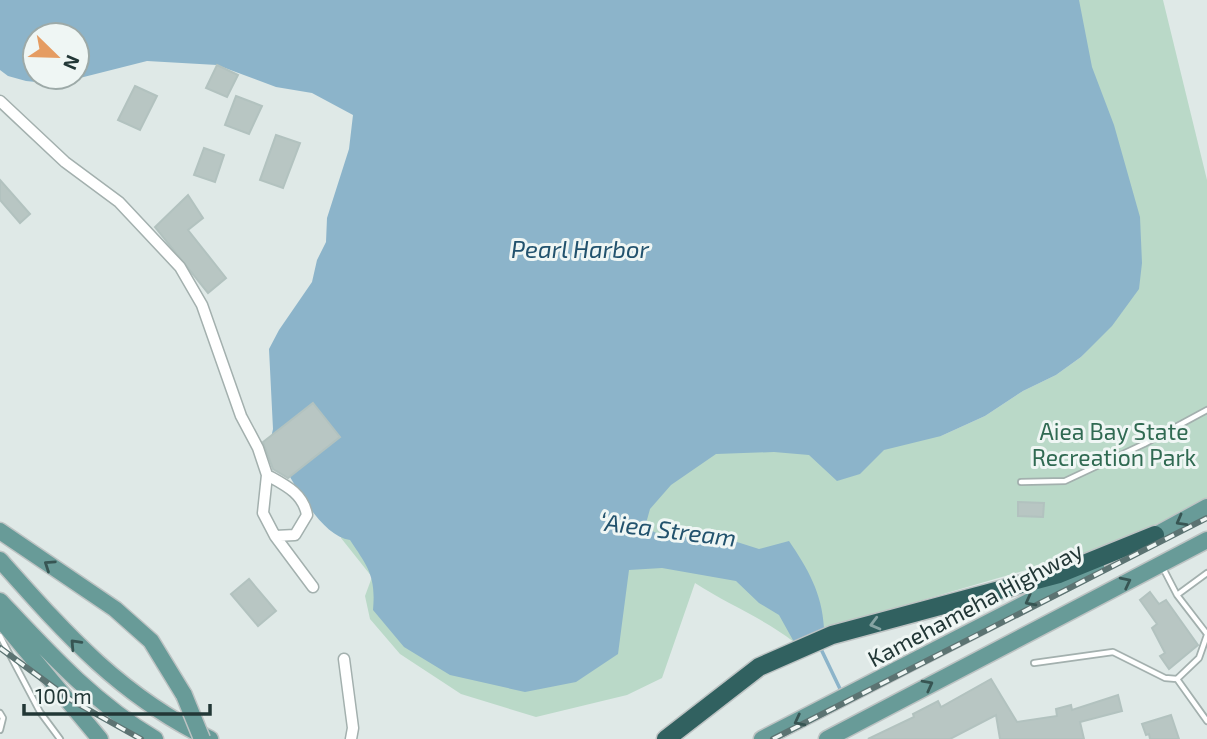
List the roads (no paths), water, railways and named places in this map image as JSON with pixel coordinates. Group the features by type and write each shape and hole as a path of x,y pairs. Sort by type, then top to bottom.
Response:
{"highway":[{"path":"666,739 759,667 832,635 1059,574 1155,535"}],"main road":[{"name":"Kamehameha Highway","path":"762,739 1207,507"},
{"path":"0,531 115,609 151,641 184,695 202,739"},
{"path":"811,739 899,700 1207,540"},
{"path":"0,560 79,649 108,675 172,719 210,739"},
{"path":"0,601 49,655 115,714 155,739"},
{"path":"0,619 100,739"},
{"path":"827,739 841,727"}],"street":[{"path":"0,101 65,162 119,202 180,267 202,305 241,416 258,448 267,475 263,513 275,536 313,587"},
{"path":"267,475 290,487 305,503 307,515 295,534 275,536"},
{"path":"344,659 353,728 351,739"}],"lane":[{"path":"1021,482 1065,481 1144,444 1207,410"},
{"path":"1160,564 1177,595 1207,635 1199,657 1177,680"},
{"path":"1177,595 1207,573"},
{"path":"0,636 40,712 60,739"},
{"path":"1034,663 1113,652 1165,678 1177,680 1207,721"},
{"path":"0,713 3,718 0,730"}],"water":[{"name":"Pearl Harbor","path":"0,0 1079,0 1092,67 1114,125 1140,217 1142,263 1139,289 1112,326 1081,357 1056,375 1023,391 985,416 941,436 884,450 860,474 837,481 809,455 774,452 716,454 671,485 650,509 645,527 658,534 737,542 759,549 789,541 813,582 824,628 794,642 779,615 759,603 736,581 662,568 629,570 618,654 576,682 525,692 450,675 404,647 373,610 372,580 356,549 350,540 338,536 314,514 270,442 273,429 269,349 312,282 317,260 326,242 327,218 349,149 353,115 312,93 276,87 217,65 147,61 91,75 91,21 21,21 21,80 8,76 0,70"}],"waterway":[{"name":"ʻAiea Stream","path":"820,647 842,693"}],"railway":[{"path":"773,739 1207,518"},
{"path":"0,648 71,700 141,739"}],"park label":[{"name":"Aiea Bay State Recreation Park","path":"1114,444"}]}
